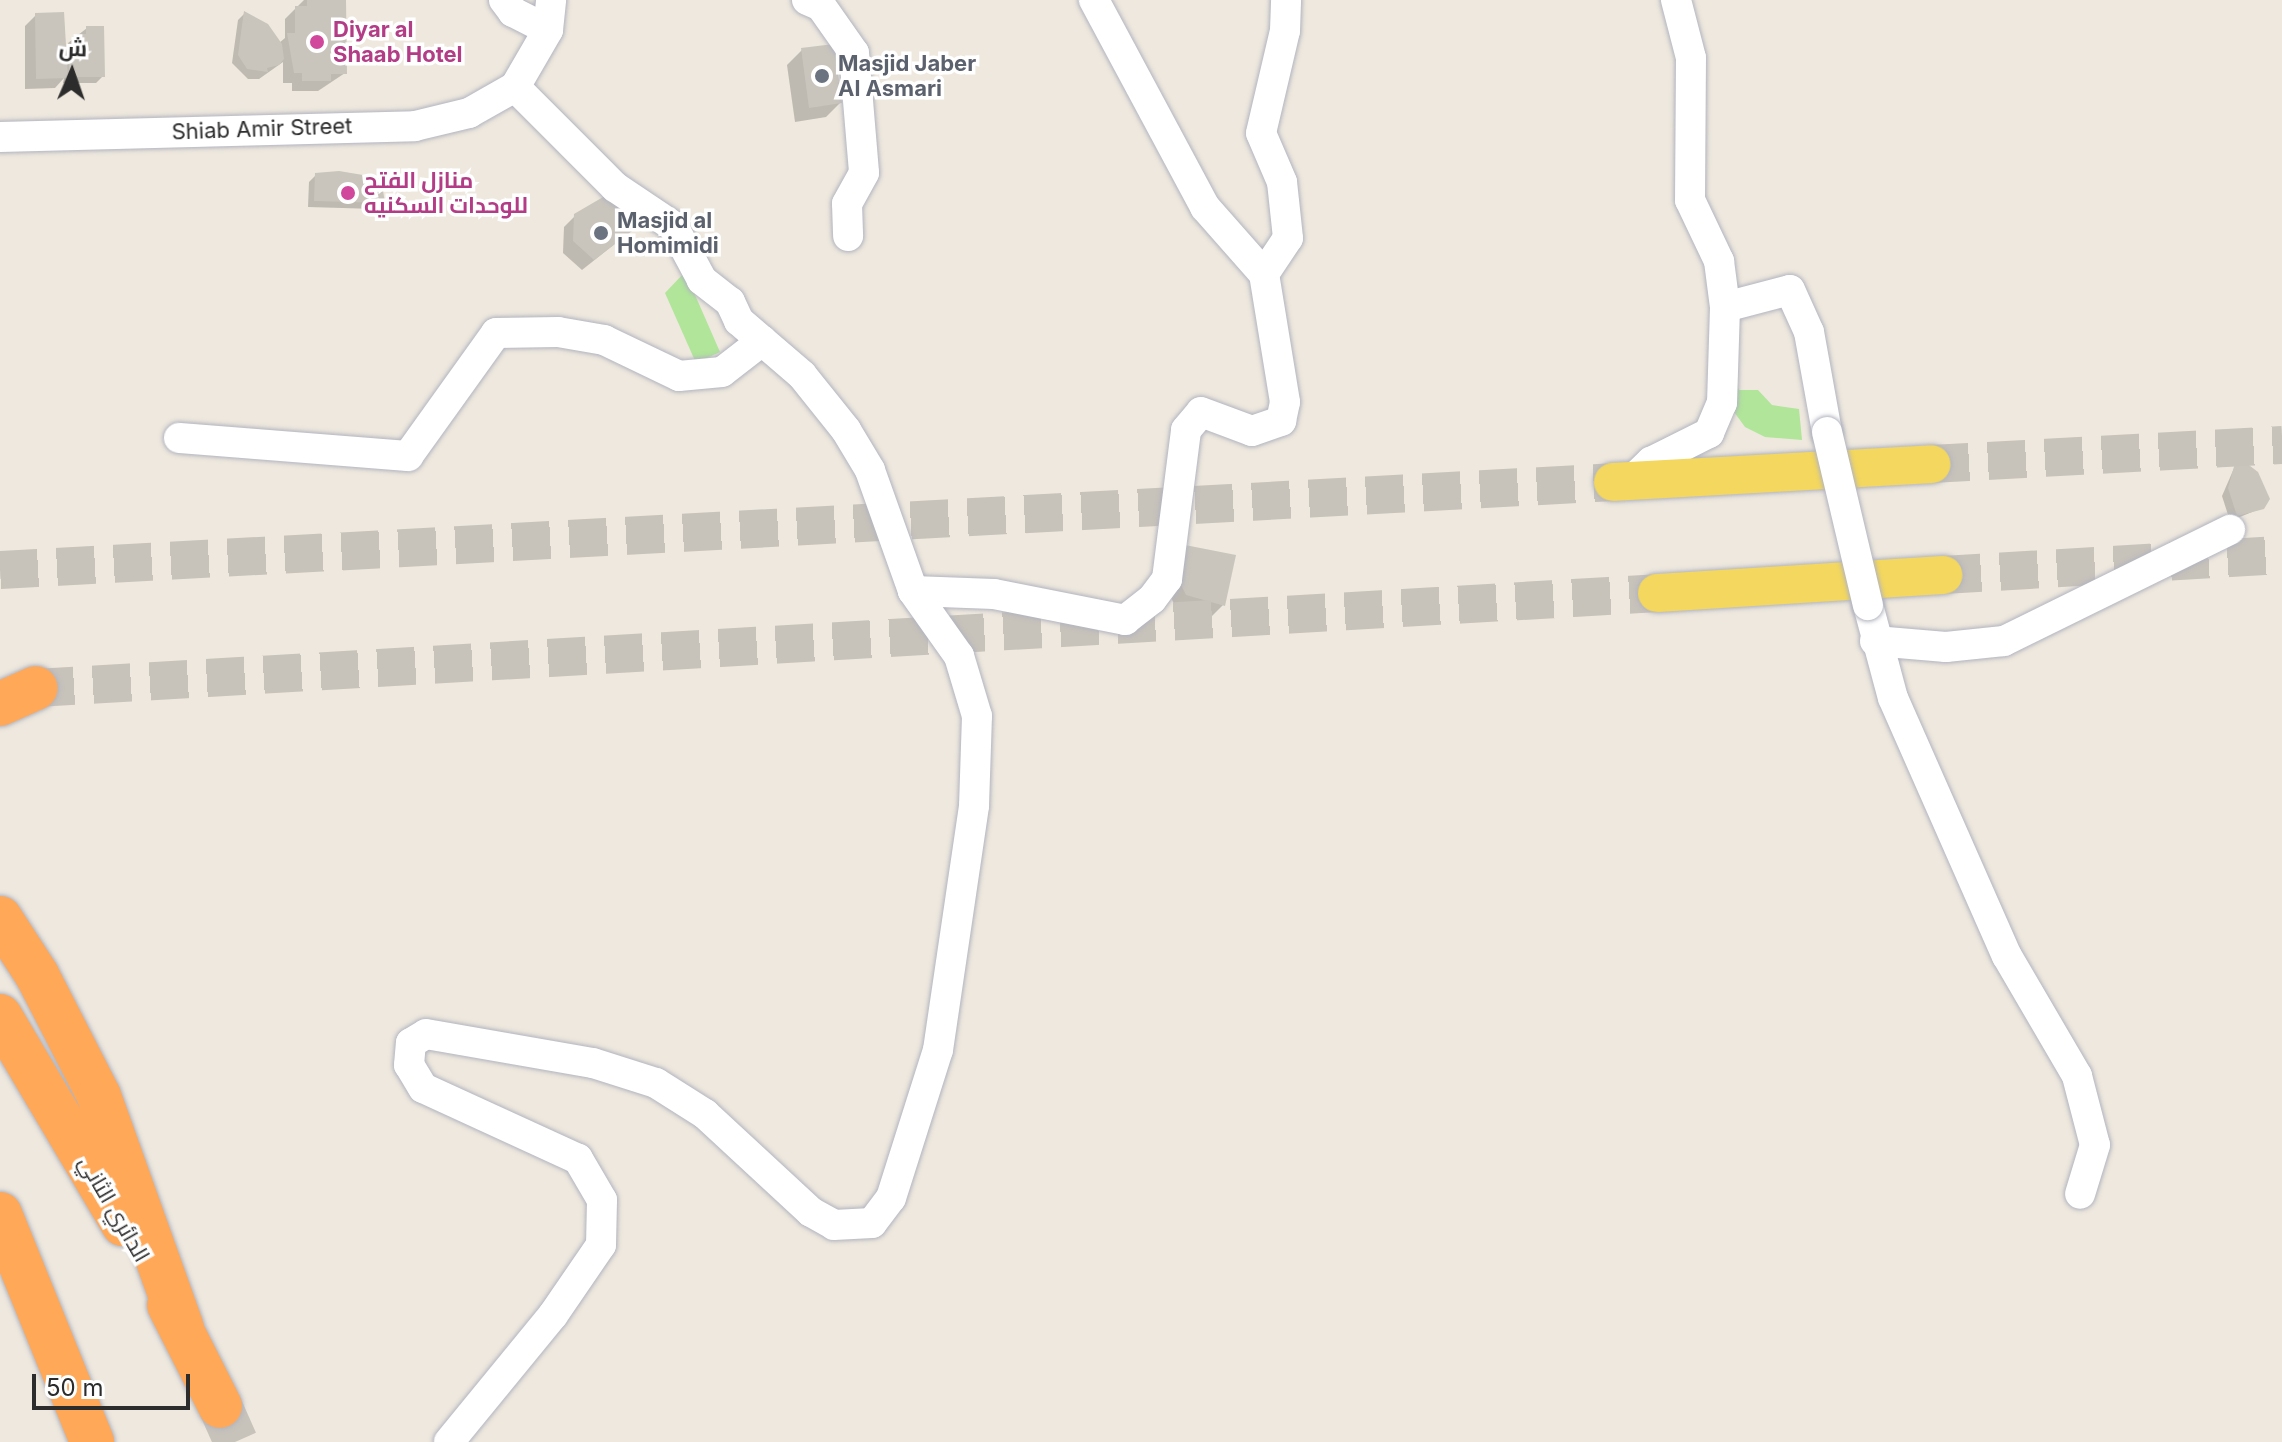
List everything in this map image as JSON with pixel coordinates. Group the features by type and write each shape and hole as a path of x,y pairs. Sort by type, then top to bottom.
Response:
{"highway":[{"path":"0,918 37,975 99,1096 182,1328"},
{"name":"الدائري الثاني","path":"0,1016 182,1328 220,1406"},
{"path":"0,1214 65,1383 92,1442"},
{"path":"0,1281 65,1383"}],"main road":[{"path":"1622,482 1931,464"},
{"path":"1657,593 1943,575"}],"street":[{"path":"449,1442 553,1315 601,1245 602,1200 578,1159 423,1088 409,1065 411,1043 426,1034 593,1063 656,1083 705,1114 811,1212 834,1225 872,1223 891,1198 938,1050 974,806 977,716 959,656 913,591 870,470 802,375 739,321 730,302 702,280 673,226 615,187 515,87 550,15 513,12 504,0"},
{"path":"807,0 821,6 854,53 864,173 847,204 848,236"},
{"path":"913,591 994,594 1125,620 1152,599 1167,579 1186,430 1201,412 1252,431 1281,421 1285,402 1264,274 1205,207 1094,0"},
{"path":"1264,274 1288,238 1282,182 1261,133 1285,31 1286,0"},
{"path":"1622,482 1651,462 1709,433 1722,403 1725,307 1719,261 1690,200 1691,58 1676,0"},
{"name":"Shiab Amir Street","path":"0,137 415,126 469,113 515,87"},
{"path":"1725,307 1790,290 1809,332 1827,432 1875,641 1893,698 2007,956 2077,1076 2095,1145 2080,1194"},
{"path":"179,438 408,456 496,333 558,332 604,340 679,376 722,372 762,341"},
{"path":"1875,641 1946,647 2004,641 2230,530"}],"green space":[{"path":"685,272 720,352 696,363 665,293"},
{"path":"1737,384 1739,390 1758,390 1772,405 1799,409 1802,440 1765,437 1745,427 1729,405"}],"building":[{"name":"Diyar al Shaab Hotel","path":"307,0 346,0 347,74 331,74 331,81 302,81 302,73 294,73 287,33 295,33 295,6 307,6"},
{"path":"244,11 268,24 282,44 284,59 279,65 267,68 268,72 247,69 238,55"},
{"path":"64,12 68,78 36,79 35,13"},
{"path":"86,26 104,26 105,77 69,77 69,48 75,48 75,34 86,34"},
{"name":"Masjid Jaber Al Asmari","path":"834,44 842,103 809,108 801,48"},
{"name":"منازل الفتح للوحدات السكنيه","path":"339,171 381,178 385,203 314,201 315,173"},
{"name":"Masjid al Homimidi","path":"610,193 640,225 594,260 573,241 574,214"},
{"path":"2237,456 2258,472 2270,499 2264,509 2237,516 2228,488"},
{"path":"1185,545 1236,555 1225,606 1186,595 1172,567"}],"tunnel":[{"path":"1931,464 2282,445"},
{"path":"0,570 1613,482"},
{"path":"1943,575 2282,555"},
{"path":"36,688 1657,593"},
{"path":"220,1406 236,1442"}],"place":[{"name":"Diyar al Shaab Hotel","path":"317,42"},
{"name":"Masjid Jaber Al Asmari","path":"822,76"},
{"name":"منازل الفتح للوحدات السكنيه","path":"348,193"},
{"name":"Masjid al Homimidi","path":"601,233"}]}
